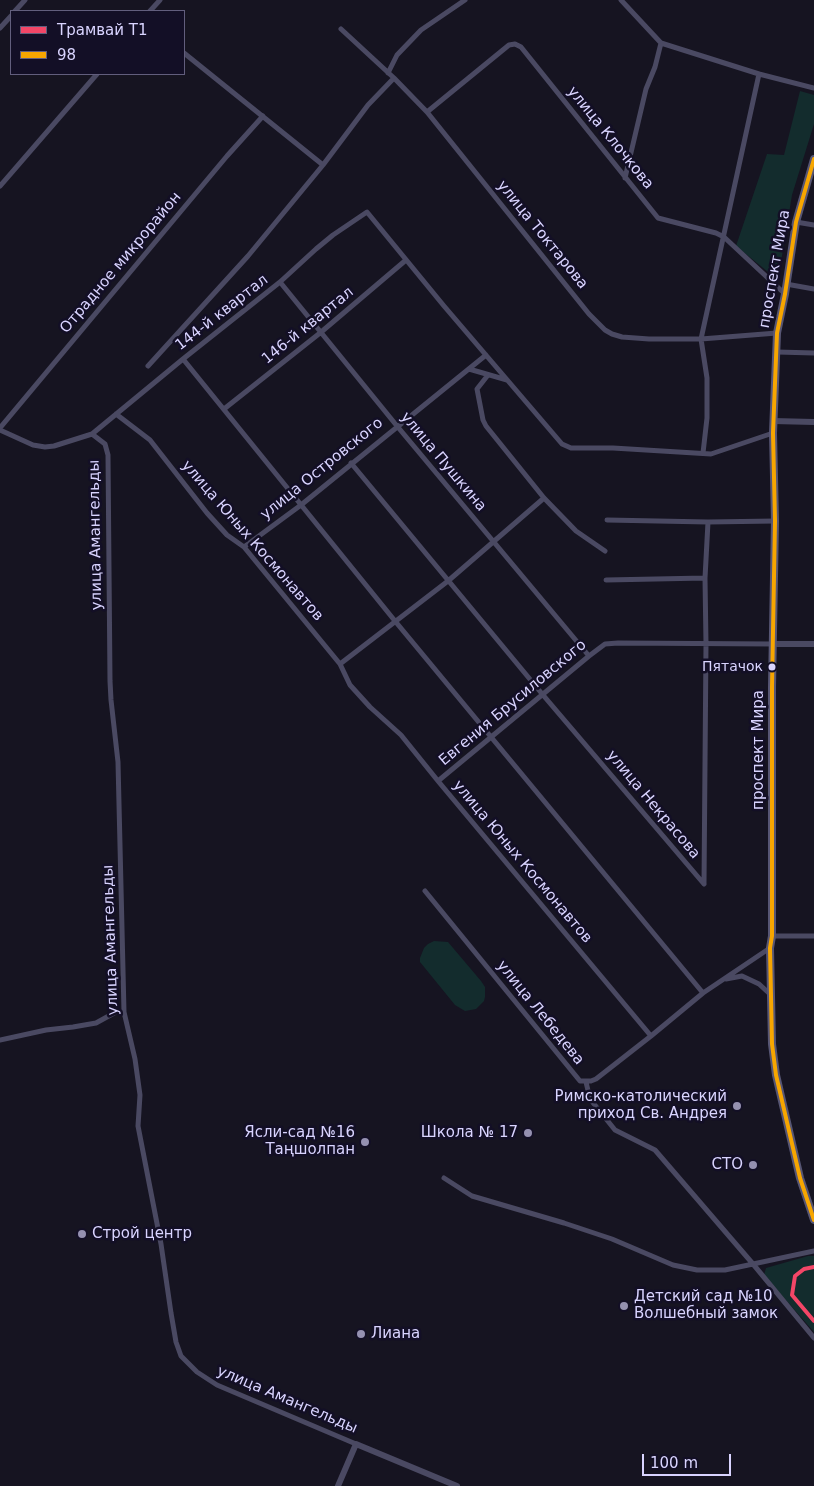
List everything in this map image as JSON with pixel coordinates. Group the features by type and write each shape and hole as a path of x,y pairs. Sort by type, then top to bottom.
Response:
{"main road":[{"name":"проспект Мира","path":"814,159 802,195 796,222 777,333 773,421 775,521 772,936 770,948 772,1044 776,1076 800,1178 814,1220"}],"street":[{"path":"16,10 25,0"},
{"path":"151,10 160,0"},
{"path":"388,73 397,55 421,30 466,0"},
{"path":"621,0 661,43 759,74 814,88"},
{"path":"0,28 10,17"},
{"name":"улица Токтарова","path":"341,29 428,112 589,314 605,330 612,334 632,338 701,339 777,333"},
{"path":"625,178 646,88 655,67 661,43"},
{"name":"улица Клочкова","path":"428,112 509,45 515,44 520,47 658,218 716,232 724,237 785,294"},
{"path":"185,54 323,165"},
{"path":"703,453 707,418 707,378 701,339 759,74"},
{"path":"0,186 95,75"},
{"path":"148,366 248,256 323,165 368,105 394,78"},
{"name":"Отрадное микрорайон","path":"0,429 227,156 263,116"},
{"name":"144-й квартал","path":"92,434 280,282 333,235 367,212 406,260"},
{"path":"796,222 814,225"},
{"path":"406,260 562,444 571,448 711,454 773,433"},
{"name":"146-й квартал","path":"224,409 320,333 406,260"},
{"name":"улица Пушкина","path":"280,282 320,333 589,656"},
{"path":"786,284 814,289"},
{"path":"776,352 814,353"},
{"name":"улица Островского","path":"244,547 300,505 486,355"},
{"path":"183,359 395,622 703,993"},
{"path":"469,369 508,381"},
{"path":"488,375 477,390 486,426 544,498 576,531 605,551"},
{"name":"улица Юных Космонавтов","path":"116,414 150,440 207,513 227,535 244,547 340,664 350,685 370,707 401,735 651,1036"},
{"path":"773,421 814,422"},
{"name":"улица Амангельды","path":"0,429 33,445 45,447 92,434 105,444 108,455 110,681 118,762 124,1012 135,1059 140,1095 138,1126 161,1244 170,1313 181,1356 197,1372 217,1385 457,1486"},
{"name":"улица Некрасова","path":"351,463 543,695 704,884 706,644 704,578 708,522"},
{"path":"340,664 448,581 544,498"},
{"path":"607,520 775,521"},
{"path":"606,580 704,578"},
{"name":"Евгения Брусиловского","path":"438,781 605,644 814,644"},
{"name":"улица Лебедева","path":"425,891 580,1081 586,1082 596,1079 703,993 770,948"},
{"path":"772,936 814,936"},
{"name":"улица Лебедева","path":"724,980 742,976 759,984 770,995"},
{"path":"0,1040 46,1030 73,1028 96,1023 116,1012 124,1012"},
{"path":"586,1082 590,1098 615,1130 655,1150 814,1338"},
{"path":"444,1178 472,1196 564,1223 612,1239 673,1265 697,1270 725,1270 814,1251"},
{"path":"338,1486 356,1444"}],"green space":[{"path":"800,91 814,95 814,124 792,195 778,280 736,246 767,154 784,155"},
{"path":"434,941 448,942 485,987 484,1001 476,1009 465,1011 455,1005 420,962 424,948"},
{"path":"814,1256 814,1332 764,1275 766,1268"}],"tram line":[{"name":"T1","path":"814,1267 804,1269 795,1276 792,1295 814,1321"}],"transit line":[{"name":"98","path":"814,159 796,222 777,333 773,433 775,521 772,687 772,936 770,948 772,1044 776,1075 800,1178 814,1220"}],"place":[{"name":"Пятачок","path":"772,667"},
{"name":"Римско-католический приход Св. Андрея","path":"737,1106"},
{"name":"Школа № 17","path":"528,1133"},
{"name":"Ясли-сад №16 Таңшолпан","path":"365,1142"},
{"name":"СТО","path":"753,1165"},
{"name":"Строй центр","path":"82,1234"},
{"name":"Детский сад №10 Волшебный замок","path":"624,1306"},
{"name":"Лиана","path":"361,1334"}]}
